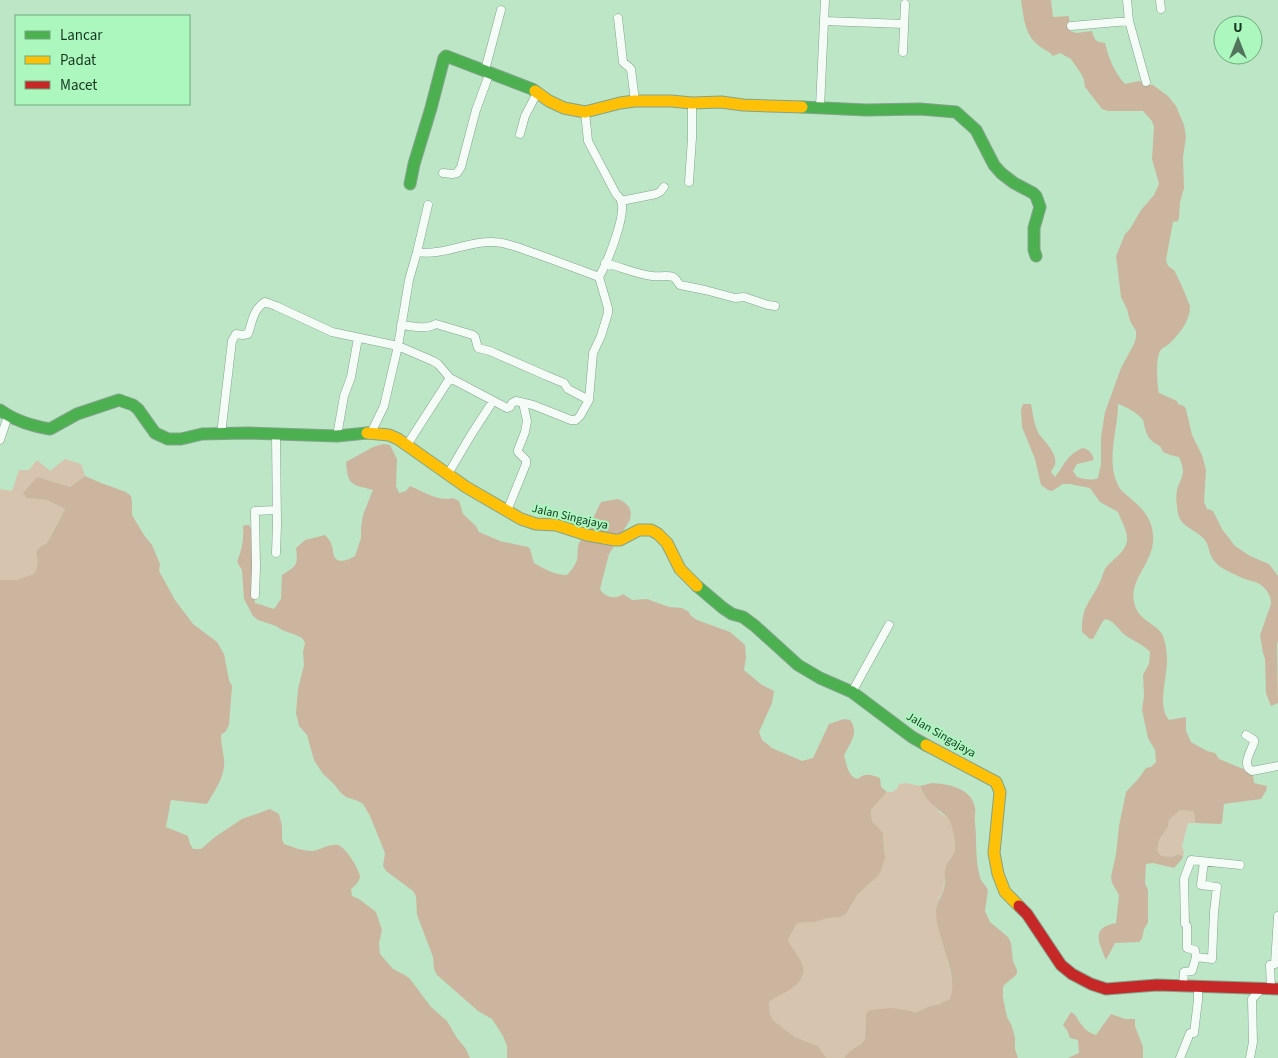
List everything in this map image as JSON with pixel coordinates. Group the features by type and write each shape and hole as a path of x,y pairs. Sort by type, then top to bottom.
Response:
{"street":[{"path":"820,107 825,0"},
{"path":"1127,0 1129,21 1146,82"},
{"path":"1160,0 1161,9"},
{"path":"902,52 905,4"},
{"path":"443,173 457,173 461,167 487,71 500,10"},
{"path":"618,18 623,62 631,69 635,101"},
{"path":"824,21 904,24"},
{"path":"1071,26 1129,21"},
{"path":"410,184 444,56 449,56 532,89 549,101 564,108 585,112 635,101 721,102 744,105 866,110 920,109 956,112 962,115 976,130 994,164 1001,173 1032,193 1038,200 1040,209 1034,233 1036,256"},
{"path":"520,134 525,116 537,93"},
{"path":"689,182 692,103"},
{"path":"221,434 232,341 236,334 248,334 252,318 261,304 265,302 332,332 398,346 438,364 450,378 508,408 514,402 523,403 571,420 576,420 589,400 594,353 608,313 599,277 612,248 622,213 621,201 588,141 585,112"},
{"path":"621,201 656,194 664,187"},
{"path":"371,433 384,406 398,346 408,280 428,205"},
{"path":"417,252 428,254 470,244 494,242 517,247 599,277"},
{"path":"605,263 650,276 673,277 676,278 680,285 735,298 744,297 775,306"},
{"path":"401,325 431,327 436,324 470,334 475,336 478,348 490,351 564,383 568,389 589,400"},
{"path":"338,436 344,396 351,376 358,338"},
{"path":"407,446 450,378"},
{"name":"Jalan Singajaya","path":"4,413 26,424 50,428 77,414 119,400 138,409 155,433 162,437 174,439 202,434 248,433 338,436 371,433 393,436 466,487 528,522 556,525 587,535 615,540 620,540 639,530 651,530 658,534 667,544 680,569 723,608 732,614 743,617 756,626 798,664 820,678 852,692 912,737 996,782 1000,792 995,860 1005,892 1027,914 1061,965 1072,974 1107,989 1157,985 1270,988"},
{"path":"448,474 470,435 493,401"},
{"path":"507,511 526,464 526,460 518,452 527,421 523,403"},
{"path":"0,440 4,413"},
{"path":"276,435 276,553"},
{"path":"255,595 255,511 276,510"},
{"path":"852,692 889,625"},
{"path":"1246,735 1254,740 1247,761 1249,769 1252,771 1278,766"},
{"path":"1182,985 1184,972 1192,971 1196,957 1195,950 1187,948 1187,926 1185,924 1184,880 1191,860 1240,865"},
{"path":"1196,957 1212,958 1217,887 1201,885 1204,862"},
{"path":"1250,1058 1253,1042 1252,999 1270,988 1270,965 1275,964 1278,916"},
{"path":"1180,1058 1190,1033 1194,1033 1198,986"}],"shaded area":[{"path":"1021,0 1051,0 1053,17 1069,16 1070,31 1076,33 1092,31 1096,40 1105,43 1112,65 1125,84 1139,81 1153,85 1168,96 1176,106 1184,125 1186,137 1183,157 1184,188 1180,202 1179,218 1178,221 1173,222 1166,260 1181,284 1190,306 1190,311 1181,331 1162,349 1158,357 1157,379 1159,393 1177,401 1178,404 1186,409 1192,435 1202,455 1206,470 1204,502 1207,509 1213,511 1222,529 1235,546 1250,556 1269,564 1278,576 1278,703 1271,706 1266,693 1265,659 1260,635 1271,604 1269,595 1260,584 1240,577 1218,565 1213,560 1205,540 1183,523 1178,513 1176,500 1183,472 1179,457 1163,452 1160,446 1149,437 1141,418 1132,410 1118,404 1113,446 1115,477 1121,490 1146,514 1151,523 1153,535 1151,553 1135,585 1134,602 1140,615 1159,630 1165,641 1167,661 1163,700 1165,714 1169,720 1186,717 1186,731 1191,742 1207,751 1215,753 1219,759 1253,773 1254,783 1267,786 1261,799 1224,804 1222,823 1220,824 1195,823 1192,811 1180,810 1169,820 1168,827 1159,840 1157,850 1160,855 1169,857 1178,854 1183,856 1182,859 1174,868 1153,863 1146,864 1145,883 1148,890 1148,923 1144,929 1142,939 1139,942 1115,943 1106,960 1099,937 1102,928 1116,923 1119,895 1112,883 1111,877 1126,792 1146,768 1151,767 1156,762 1155,750 1148,738 1142,710 1144,696 1143,675 1149,664 1150,652 1106,619 1093,639 1090,639 1082,632 1085,611 1104,571 1124,548 1127,541 1124,526 1118,512 1100,502 1090,488 1063,484 1052,491 1041,485 1035,459 1022,427 1021,410 1023,404 1031,404 1037,431 1055,457 1055,465 1051,472 1055,477 1069,457 1082,448 1090,452 1094,460 1077,464 1073,471 1080,478 1090,480 1098,478 1101,464 1101,437 1105,412 1121,368 1136,338 1136,331 1121,297 1116,256 1125,234 1154,195 1159,184 1152,159 1154,127 1152,121 1143,111 1108,111 1102,109 1085,87 1082,75 1071,59 1060,53 1053,56 1033,40 1025,24"},
{"path":"383,444 390,445 397,459 396,486 399,493 406,491 410,486 442,499 453,498 459,501 463,514 476,526 479,532 500,541 528,547 534,563 558,574 567,575 575,564 579,543 584,537 601,502 618,499 624,502 629,507 631,513 630,520 609,554 600,589 604,594 610,597 617,597 623,594 632,600 647,599 669,607 682,608 697,620 730,632 745,645 744,670 762,685 774,691 772,703 759,732 762,740 772,748 802,761 813,758 829,724 844,719 850,720 853,725 854,734 844,756 848,770 852,776 858,779 866,775 880,778 881,787 887,792 871,810 872,821 883,833 885,858 878,876 858,894 846,914 841,917 815,922 797,923 788,940 802,964 802,977 793,987 769,1002 770,1015 774,1021 795,1037 818,1046 827,1058 507,1058 507,1046 492,1019 478,1011 437,975 434,969 433,957 417,915 416,896 413,891 386,871 383,866 385,853 363,804 346,797 323,774 314,760 307,735 299,726 296,713 298,689 304,665 303,652 305,643 302,638 258,620 253,616 244,599 242,570 237,562 242,544 243,526 249,525 253,536 252,580 255,603 274,609 281,599 282,575 295,564 297,558 296,548 305,540 325,535 331,543 337,560 345,560 355,556 361,538 363,515 373,490 352,483 348,476 346,462 373,447"},
{"path":"65,459 81,464 85,476 70,487 37,477 24,493 28,498 47,500 65,509 47,543 36,551 38,566 36,571 22,579 0,580 0,489 12,491 19,470 29,470 37,460 50,471"},
{"path":"85,476 126,492 131,496 132,515 152,545 160,564 159,571 175,600 193,624 217,642 224,654 232,686 229,725 221,735 224,765 219,783 207,804 171,800 166,827 188,836 193,849 201,849 242,819 270,809 279,814 284,844 301,850 312,851 332,845 341,846 352,859 360,877 359,881 351,889 352,896 376,912 382,930 379,943 380,954 393,969 410,979 431,1007 447,1021 470,1058 0,1058 0,580 17,580 34,574 38,563 36,551 47,543 65,509 47,500 27,498 23,493 37,477 70,487"},
{"path":"906,783 920,786 922,792 952,824 955,852 946,866 943,892 939,897 936,909 952,980 953,993 950,999 915,1013 911,1011 870,1010 866,1015 865,1039 861,1044 850,1051 844,1058 827,1058 818,1046 795,1037 774,1021 770,1016 769,1002 802,978 803,968 788,940 797,923 841,917 846,914 858,894 873,881 885,851 883,833 872,821 871,810 887,792 892,792 897,789 899,784"},
{"path":"932,783 958,788 973,801 978,871 988,890 985,911 990,922 1008,937 1017,970 1015,976 1004,985 1003,998 1007,1017 1015,1037 1015,1049 1018,1058 844,1058 865,1039 866,1015 870,1010 892,1008 915,1013 950,999 952,979 939,932 936,910 944,889 947,863 954,853 955,844 949,819 928,800 920,786"},
{"path":"1180,810 1192,811 1195,823 1188,823 1182,846 1183,856 1178,854 1169,857 1160,855 1157,850 1159,840 1168,827 1169,820"},
{"path":"1071,1012 1086,1030 1096,1035 1111,1014 1125,1019 1135,1019 1135,1026 1143,1047 1143,1058 1068,1058 1079,1053 1078,1040 1070,1038 1063,1025"}],"traffic: fast":[{"path":"410,184 414,164 446,56 535,91"},
{"path":"802,107 866,110 920,109 956,112 976,130 994,165 1001,173 1036,196 1040,207 1034,228 1034,250 1036,256"},
{"path":"0,410 24,422 50,429 77,414 119,400 133,405 155,433 168,439 181,439 202,434 248,433 337,436 367,433"},
{"path":"697,586 723,608 732,614 743,617 755,626 798,665 820,678 852,692 912,737 926,745"}],"traffic: slow":[{"path":"535,91 549,101 564,108 585,112 635,101 721,102 743,105 802,107"},
{"path":"367,433 389,435 398,439 466,487 521,519 536,524 556,525 587,535 615,540 620,540 639,530 651,530 667,543 680,569 697,586"},
{"path":"926,745 996,782 1000,792 994,853 998,874 1005,892 1019,906"}],"traffic: jam":[{"path":"1019,906 1027,914 1061,965 1072,974 1106,989 1157,985 1278,989"}]}
